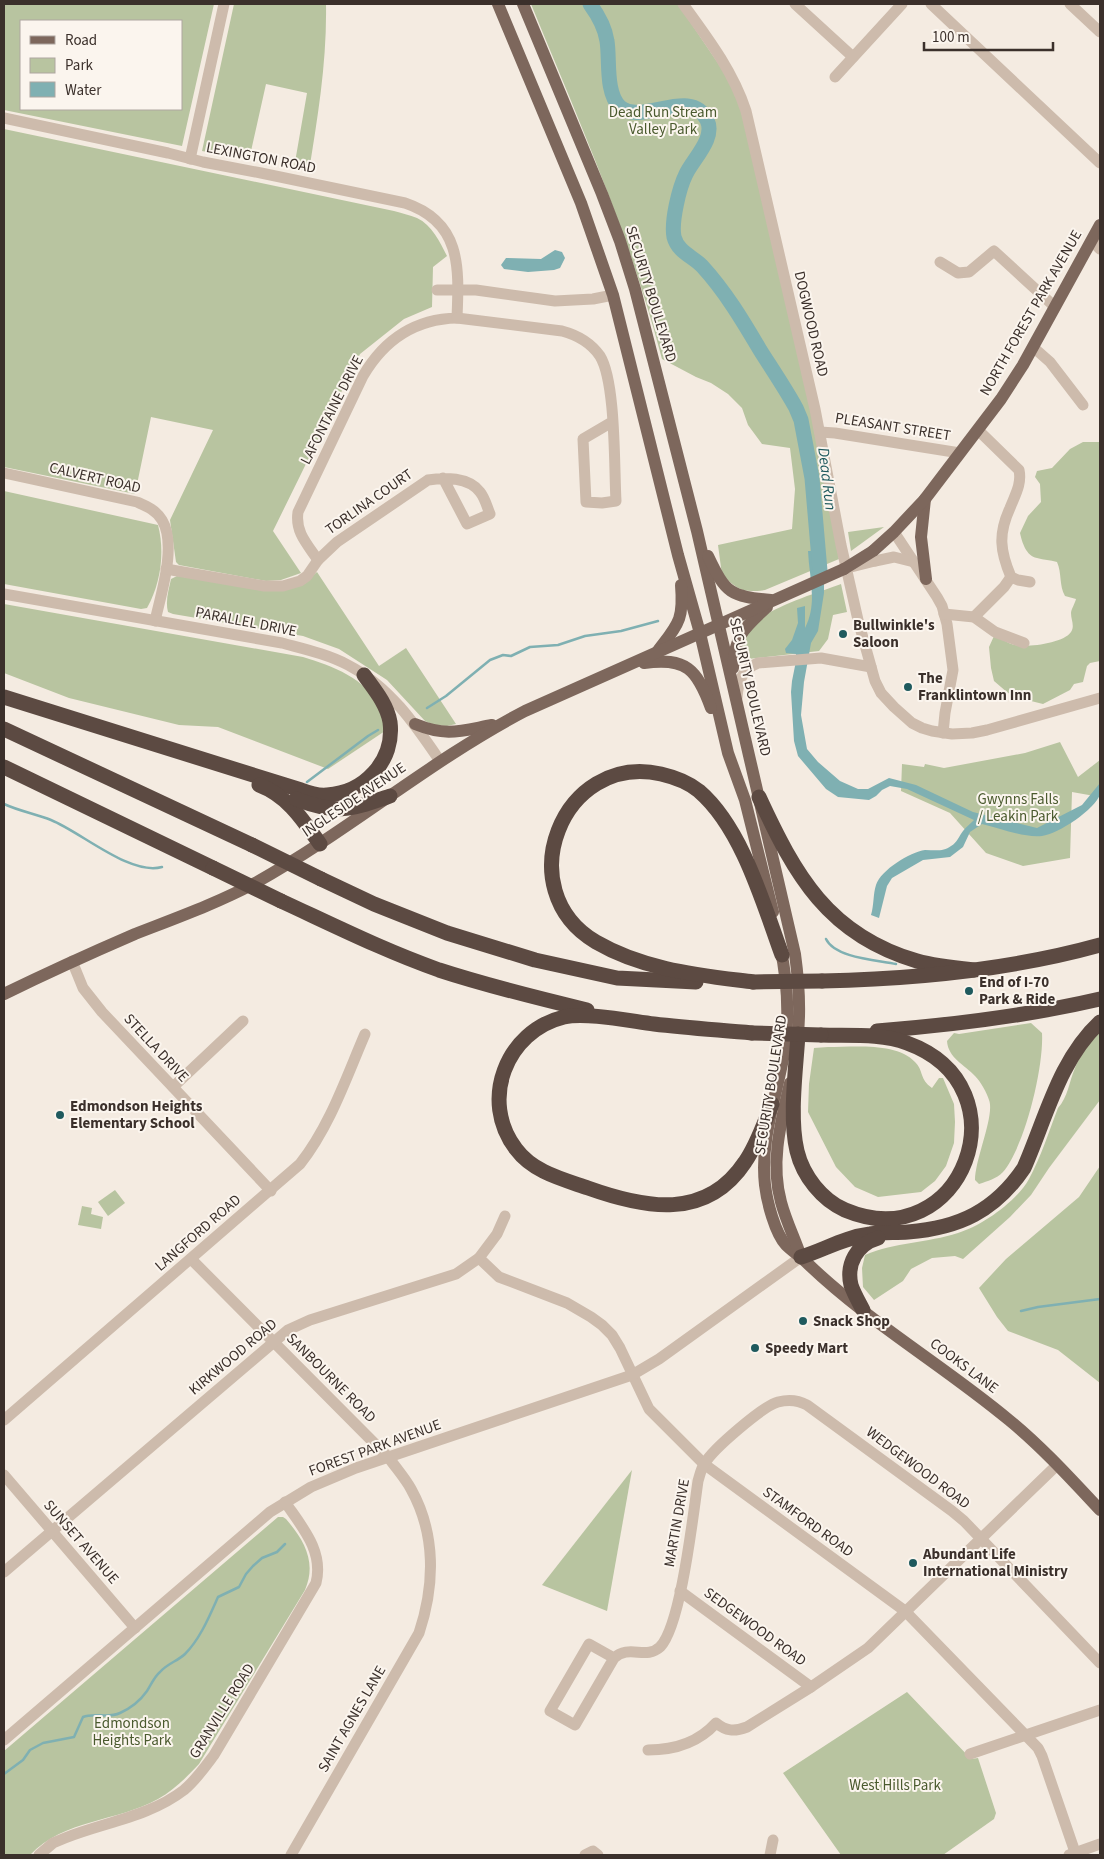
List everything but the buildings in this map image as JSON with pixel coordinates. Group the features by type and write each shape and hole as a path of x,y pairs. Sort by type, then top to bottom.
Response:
{"highway":[{"path":"4,697 314,794 326,795 338,794 362,785 370,778 384,759 388,746 390,722 382,700 364,675"},
{"path":"4,729 382,907 492,948 598,975 633,980 753,982 888,979 974,970 1048,958 1100,944"},
{"path":"112,732 312,805 333,809 354,808 390,796"},
{"path":"4,767 366,941 439,970 527,996 632,1021"},
{"path":"753,982 680,972 634,960 595,941 570,921 561,906 556,892 550,859 558,828 576,800 589,789 606,779 622,774 640,772 652,772 670,776 696,789 720,813 743,854 755,880 782,955"},
{"path":"270,789 295,809 320,844"},
{"path":"759,797 779,841 796,870 826,907 846,925 871,942 902,956 936,965 974,970"},
{"path":"821,1035 974,1022 1058,1009 1100,999"},
{"path":"772,1104 752,1152 736,1174 712,1192 690,1202 649,1205 631,1202 566,1181 535,1167 526,1160 510,1140 500,1111 499,1095 504,1068 515,1048 535,1029 566,1016 589,1016 686,1028 752,1033 821,1035 890,1039 907,1043 933,1056 946,1066 964,1092 969,1108 972,1124 971,1138 964,1166 958,1179 939,1200 910,1215 882,1219 868,1217 839,1207 816,1188 801,1164 794,1137 794,1115 798,1034"},
{"path":"801,1257 853,1237 870,1234 911,1232 955,1224 983,1210 1006,1191 1024,1168 1068,1064 1088,1033 1100,1022"},
{"path":"863,1310 851,1284 851,1264 861,1246 893,1233"}],"main road":[{"name":"SECURITY BOULEVARD","path":"498,4 581,203 613,295 678,555 700,633 728,753 745,800 782,955 787,988 786,1032 783,1058 766,1138 765,1186 774,1222 785,1244 801,1257"},
{"name":"SECURITY BOULEVARD","path":"523,4 620,240 650,339 697,531 794,954 798,978 798,1034 795,1060 777,1141 775,1163 776,1184 780,1201 801,1257"},
{"name":"NORTH FOREST PARK AVENUE","path":"719,625 874,556 925,498 1015,379 1056,307 1096,245 1100,225"},
{"path":"925,498 921,537 926,579"},
{"path":"697,531 720,581 726,588 743,597 778,599"},
{"path":"656,653 675,628 682,611 678,555"},
{"path":"732,681 734,652 737,642 748,624 778,599"},
{"name":"INGLESIDE AVENUE","path":"4,994 72,961 222,899 254,883 320,844 440,761 500,724 533,707 719,625"},
{"path":"629,665 663,660 672,661 690,670 697,677 706,694 728,753"},
{"path":"414,724 429,730 447,733 500,724"},
{"name":"COOKS LANE","path":"801,1257 828,1283 1009,1419 1040,1446 1100,1510"}],"street":[{"path":"190,158 224,4"},
{"name":"DOGWOOD ROAD","path":"682,4 722,60 741,97 752,134 820,432 841,545 858,620 871,667 881,693 912,723 932,731 959,734 987,730 1100,698"},
{"path":"795,4 853,57"},
{"path":"835,77 902,4"},
{"path":"931,4 1100,163"},
{"path":"1070,4 1100,32"},
{"name":"LEXINGTON ROAD","path":"4,118 389,199 415,207 426,212 439,224 447,235 457,258 458,289"},
{"path":"940,262 958,272 970,272 994,251 1056,307"},
{"path":"437,290 458,289 555,301 593,300 613,295"},
{"path":"457,318 458,289"},
{"name":"LAFONTAINE DRIVE","path":"318,560 301,536 297,520 298,512 363,376 379,353 399,335 429,322 443,318 457,318 544,328 576,335 599,356 606,371 610,392 612,422 616,501 602,503 586,502 583,439 612,422"},
{"path":"1033,347 1050,362 1083,405"},
{"path":"978,430 1019,470 1021,478 1019,488 1008,511 1001,539 1003,558 1011,577 1030,582"},
{"name":"PLEASANT STREET","path":"820,432 960,453"},
{"name":"CALVERT ROAD","path":"4,473 80,488 137,502 149,507 162,520 166,530 168,552 156,621"},
{"name":"TORLINA COURT","path":"166,569 274,587 293,584 300,581 313,570 318,560 337,542 421,483 443,478"},
{"path":"894,532 926,579 942,606 944,614 953,670 943,733"},
{"path":"874,556 894,557 914,562"},
{"path":"974,617 1004,587 1011,577"},
{"name":"PARALLEL DRIVE","path":"4,594 282,643 312,650 348,665 380,686 414,724 440,761"},
{"path":"944,614 974,617 995,632 1024,643"},
{"path":"736,699 745,671 758,664 810,658 871,667"},
{"name":"STELLA DRIVE","path":"72,961 78,978 89,997 271,1190"},
{"path":"173,1088 243,1021"},
{"name":"LANGFORD ROAD","path":"4,1420 300,1164 318,1139 364,1034"},
{"name":"KIRKWOOD ROAD","path":"4,1572 274,1341 298,1325 443,1279 467,1267 479,1258 497,1234 505,1216"},
{"name":"FOREST PARK AVENUE","path":"4,1740 249,1529 285,1502 331,1478 632,1374 659,1359 801,1257"},
{"name":"STAMFORD ROAD","path":"479,1258 499,1277 567,1303 591,1316 612,1336 620,1348 650,1409 704,1464 905,1611 1034,1743 1042,1756 1073,1854"},
{"name":"SANBOURNE ROAD","path":"191,1259 389,1458 410,1488 425,1521 432,1570 430,1593"},
{"name":"WEDGEWOOD ROAD","path":"762,1410 769,1405 784,1400 799,1401 808,1405 952,1511 981,1538 1100,1663"},
{"name":"MARTIN DRIVE","path":"614,1658 622,1651 650,1652 658,1649 668,1636 680,1591 698,1481 704,1464 712,1454 762,1410"},
{"path":"648,1750 679,1747 701,1736 716,1723 727,1730 740,1730 755,1723 856,1657 1057,1465"},
{"name":"SUNSET AVENUE","path":"4,1475 135,1628"},
{"name":"GRANVILLE ROAD","path":"39,1855 53,1843 65,1838 159,1806 185,1789 214,1755 316,1583 318,1573 316,1554 305,1531 285,1502"},
{"name":"SEDGEWOOD ROAD","path":"680,1591 811,1687"},
{"name":"SAINT AGNES LANE","path":"290,1855 414,1641 425,1613 430,1593"},
{"path":"589,1644 614,1658 575,1725 550,1711 589,1644"},
{"path":"970,1754 1100,1710"},
{"path":"770,1855 773,1840"},
{"path":"1073,1854 1100,1844"},
{"path":"585,1855 593,1851 598,1855"}],"green space":[{"path":"4,4 214,4 182,146 4,110"},
{"path":"234,4 326,4 319,109 309,171 294,168 307,93 266,84 249,160 202,151"},
{"name":"Dead Run Stream Valley Park","path":"531,4 678,4 726,75 740,106 809,397 839,559 765,590 746,591 722,575 718,545 792,529 795,489 790,448 762,444 748,425 742,408 728,394 711,383 662,359 635,268 619,223"},
{"path":"4,129 394,211 417,218 435,234 447,256 433,267 432,307 404,319 360,354 273,531 301,573 281,580 266,581 179,565 176,562 170,520 213,430 151,417 135,494 4,467"},
{"path":"1083,442 1100,442 1100,661 1090,663 1087,666 1083,682 1074,684 1070,690 1043,704 1008,693 994,681 989,647 994,636 1012,644 1028,646 1053,642 1067,636 1072,630 1071,613 1076,599 1065,596 1057,562 1030,555 1023,544 1020,533 1028,516 1041,502 1040,484 1035,477 1037,471 1052,468 1070,449"},
{"path":"4,491 158,525 161,546 160,567 156,588 147,608 141,609 4,584"},
{"path":"884,527 851,551 848,532"},
{"path":"317,572 379,666 406,648 456,724 447,726 434,725 425,721 387,680 339,649 303,636 168,612 167,599 171,579 177,576 217,582 305,582"},
{"path":"841,584 847,612 833,615 828,639 819,651 739,660 747,633 760,618 782,606"},
{"path":"4,604 303,657 337,669 366,689 379,708 385,731 328,769 218,727 179,725 69,698 4,673"},
{"name":"Gwynns Falls / Leakin Park","path":"1060,742 1078,777 1100,760 1100,797 1072,792 1070,858 1023,866 986,853 950,813 901,791 902,764 924,767 925,764 944,768 1025,753"},
{"path":"1031,1023 1042,1033 1042,1048 1032,1106 1026,1126 1011,1160 1003,1172 995,1178 979,1184 975,1180 976,1171 989,1116 989,1100 977,1078 950,1052 947,1041 954,1033 959,1034"},
{"path":"1100,1032 1100,1100 1031,1195 1010,1217 963,1259 955,1256 932,1258 911,1269 903,1281 874,1300 863,1287 862,1268 865,1255 888,1247 967,1230 988,1219 1016,1196 1029,1179 1037,1162 1077,1063 1086,1048"},
{"path":"862,1046 886,1048 897,1051 915,1062 923,1078 932,1088 939,1078 943,1078 954,1104 954,1143 946,1166 935,1181 921,1192 878,1197 855,1187 836,1167 808,1112 809,1084 814,1048"},
{"path":"1100,1166 1100,1383 1058,1350 1008,1331 979,1288 1006,1259 1079,1197"},
{"path":"115,1190 125,1203 108,1216 98,1202"},
{"path":"82,1206 92,1208 91,1214 103,1217 101,1229 78,1225"},
{"path":"632,1470 607,1611 542,1585"},
{"name":"Edmondson Heights Park","path":"278,1517 286,1519 298,1535 307,1552 310,1570 305,1590 199,1764 169,1792 142,1807 91,1822 59,1834 44,1843 30,1855 4,1855 4,1751"},
{"name":"West Hills Park","path":"907,1692 971,1759 978,1758 996,1813 994,1819 943,1855 841,1855 783,1773"}],"water":[{"path":"555,250 562,252 565,258 560,268 554,270 528,272 504,269 501,265 506,258 541,259"},
{"name":"Dead Run","path":"808,551 824,551 824,593 818,631 811,643 804,682 801,715 807,749 818,762 840,781 858,789 868,789 889,778 916,785 973,812 1037,828 1082,805 1100,783 1100,794 1092,807 1066,826 1042,836 1019,834 982,824 970,832 963,847 950,857 923,860 892,878 887,886 879,918 871,915 876,885 884,873 904,858 919,851 948,848 955,843 974,820 907,789 890,786 869,800 838,797 826,789 798,756 794,741 791,692 796,654 786,653 785,649 792,640 798,623 797,608 805,606 805,628 809,619 812,590"}],"waterway":[{"name":"Dead Run","path":"590,4 605,31 610,85 615,101 620,107 629,112 641,112 690,106 700,110 707,120 709,134 689,168 678,196 673,231 674,237 679,246 702,266 726,296 796,408 801,420 812,478 820,571"},
{"path":"427,708 446,696 490,660 503,655 511,656 530,647 558,645 585,636 621,631 658,621"},
{"path":"307,782 378,730"},
{"path":"4,804 51,820 135,865 149,868 162,867"},
{"path":"826,939 831,945 847,954 896,964"},
{"path":"1021,1311 1100,1299"},
{"path":"4,1774 23,1760 30,1750 43,1743 74,1737 83,1717 115,1715 135,1704 144,1695 158,1674 166,1666 182,1656 195,1642 218,1597 239,1587 253,1566 262,1558 277,1552 285,1544"}],"place":[{"name":"Bullwinkle's Saloon","path":"843,634"},
{"name":"The Franklintown Inn","path":"908,687"},
{"name":"End of I-70 Park & Ride","path":"969,991"},
{"name":"Edmondson Heights Elementary School","path":"60,1115"},
{"name":"Snack Shop","path":"803,1321"},
{"name":"Speedy Mart","path":"755,1348"},
{"name":"Abundant Life International Ministry","path":"913,1563"}]}
